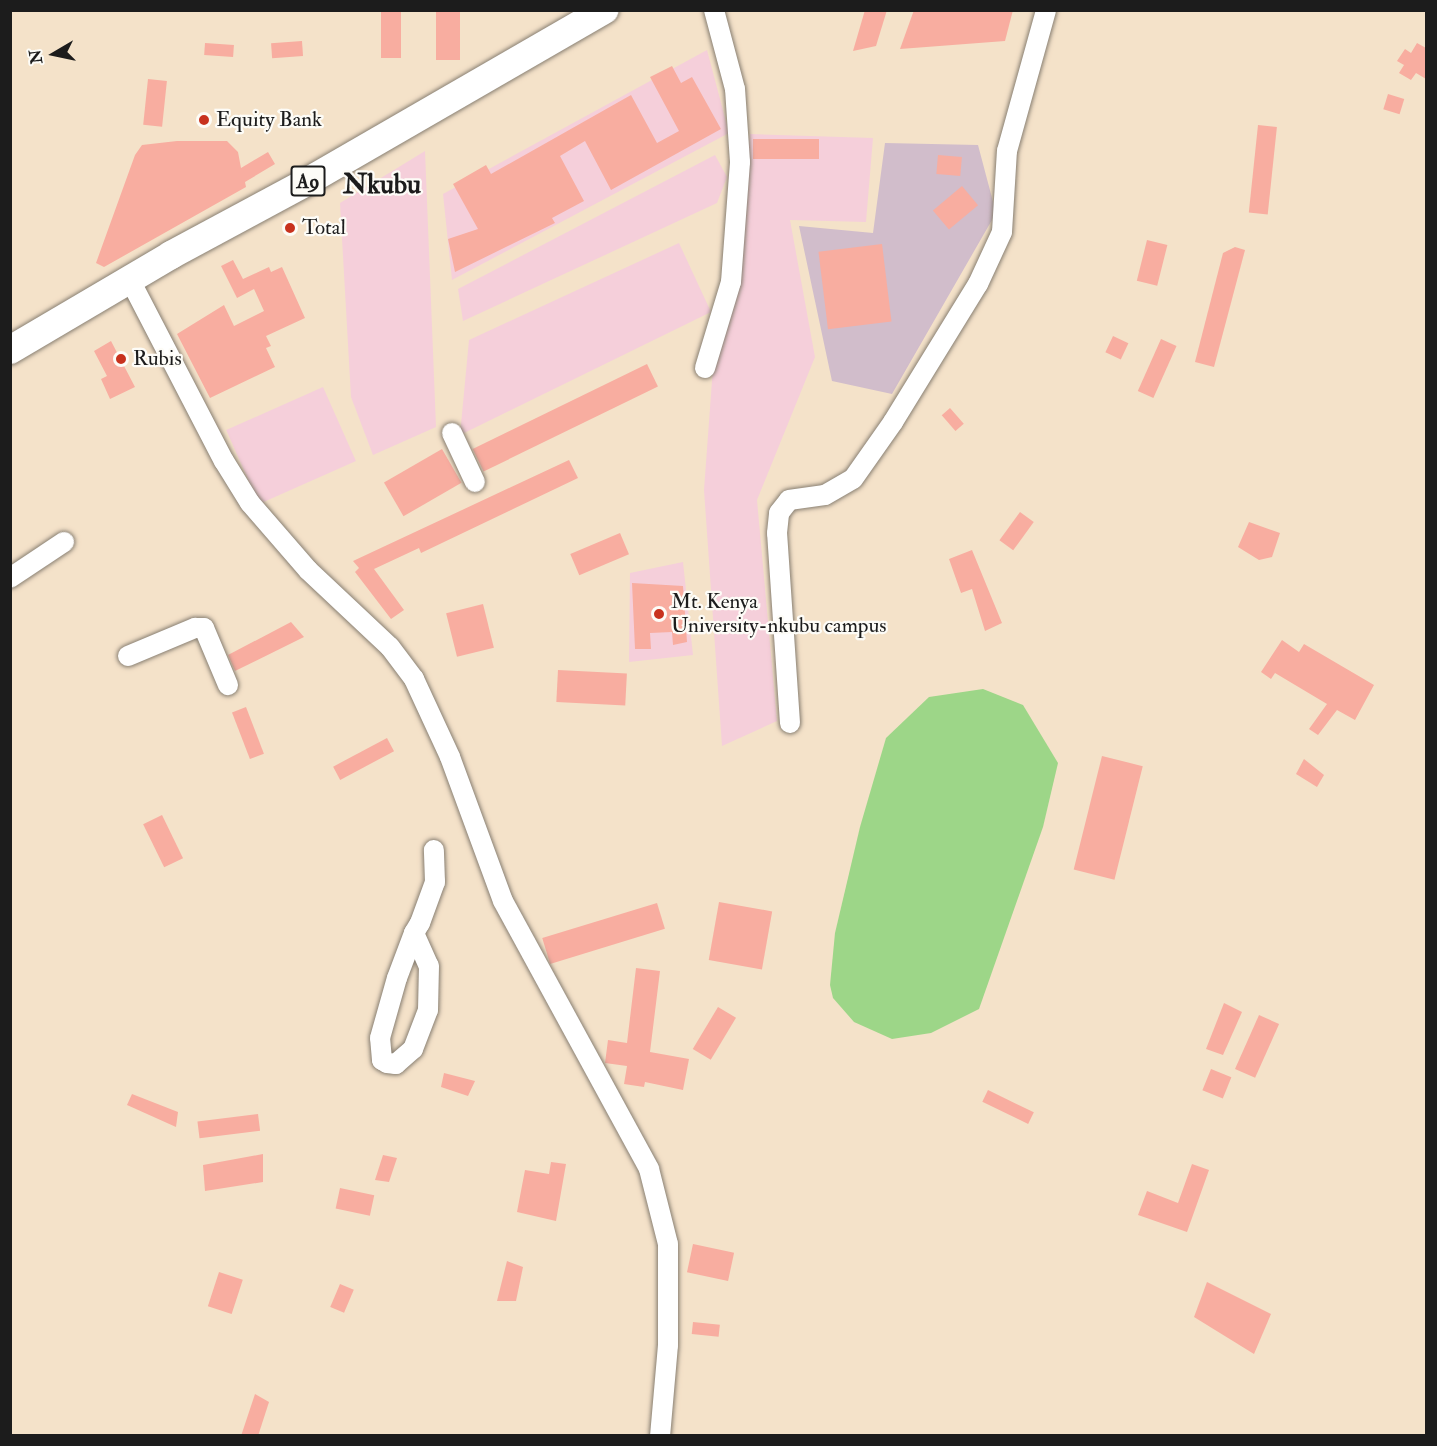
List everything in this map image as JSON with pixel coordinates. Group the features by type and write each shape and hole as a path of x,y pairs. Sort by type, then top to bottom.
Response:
{"highway":[{"name":"A9","path":"10,350 605,10"}],"street":[{"path":"705,368 731,282 740,162 735,89 714,10"},
{"path":"790,723 777,533 779,513 789,500 825,495 853,479 893,422 978,284 1002,232 1007,152 1046,10"},
{"path":"130,280 224,461 250,503 308,570 390,647 414,679 450,757 503,901 649,1169 668,1244 668,1345 660,1436"},
{"path":"452,433 475,482"},
{"path":"10,578 63,542"},
{"path":"128,656 195,628 204,628 228,685"},
{"path":"414,933 429,966 428,1010 413,1049 396,1064 387,1063 382,1060 380,1038 414,933 435,882 434,850"}],"shaded area":[{"path":"707,50 729,133 452,280 443,194"},
{"path":"750,134 873,138 866,222 790,220 815,357 757,500 777,721 722,746 704,490 713,367 735,303"},
{"path":"885,143 978,145 996,213 892,394 832,381 799,226 873,233"},
{"path":"425,151 436,427 373,455 351,397 340,203"},
{"path":"715,155 727,177 717,203 463,321 458,289"},
{"path":"679,243 711,312 460,435 469,340"},
{"path":"323,387 356,461 259,504 226,430"},
{"name":"Mt. Kenya University-nkubu campus","path":"683,562 693,655 629,662 630,573"}],"green space":[{"path":"983,689 1023,705 1058,763 1043,827 979,1009 931,1033 892,1039 854,1022 833,998 830,985 835,933 860,827 886,738 929,697"}],"building":[{"path":"381,10 401,10 401,58 381,58"},
{"path":"436,10 460,10 460,60 436,60"},
{"path":"865,10 887,10 876,46 853,51"},
{"path":"914,10 1013,10 1005,41 900,49"},
{"path":"302,41 303,56 272,58 271,43"},
{"path":"205,43 234,45 233,57 204,55"},
{"path":"1417,43 1426,48 1426,79 1416,73 1411,80 1399,73 1404,65 1397,61 1405,49 1411,53"},
{"path":"672,66 681,83 692,77 721,129 611,190 585,141 560,156 584,201 552,218 555,223 455,272 448,239 478,229 453,184 486,165 491,174 631,95 657,143 679,131 650,77"},
{"path":"148,79 167,81 162,127 143,125"},
{"path":"1388,94 1404,99 1400,114 1383,109"},
{"path":"1258,125 1277,127 1268,215 1249,213"},
{"path":"753,139 819,139 819,159 753,159"},
{"path":"177,141 227,141 238,152 241,168 268,152 275,164 245,182 246,187 104,267 96,263 135,155 142,145"},
{"path":"938,155 962,157 960,176 936,174"},
{"path":"962,186 978,205 949,230 933,210"},
{"path":"1147,240 1167,245 1157,286 1137,281"},
{"path":"882,244 892,321 828,329 818,252"},
{"path":"1235,247 1245,250 1214,367 1195,362 1223,253"},
{"path":"233,260 243,279 269,267 271,272 282,267 305,318 266,336 271,346 266,348 275,367 210,398 177,334 224,305 234,326 264,311 254,289 237,298 221,266"},
{"path":"1113,336 1128,343 1121,359 1105,352"},
{"path":"1161,339 1177,346 1153,398 1138,391"},
{"path":"111,341 135,387 110,399 101,379 107,376 94,351"},
{"path":"647,364 658,386 484,472 473,449"},
{"path":"950,408 964,424 955,431 942,415"},
{"path":"442,449 462,483 403,516 384,482"},
{"path":"569,460 578,478 421,553 419,548 374,569 404,610 391,619 355,572 359,568 353,561"},
{"path":"1020,512 1034,522 1013,550 999,540"},
{"path":"1249,522 1280,533 1272,557 1259,560 1238,547"},
{"path":"620,533 629,554 579,575 570,554"},
{"path":"972,550 1002,623 985,631 972,589 961,593 949,559"},
{"path":"632,583 683,586 687,642 673,645 672,632 650,633 651,649 635,649"},
{"path":"483,604 494,648 457,657 446,613"},
{"path":"291,622 304,637 235,671 228,655"},
{"path":"1282,640 1299,652 1304,644 1374,685 1355,720 1337,710 1318,735 1309,729 1327,704 1275,673 1271,679 1261,672"},
{"path":"558,670 627,674 625,706 556,702"},
{"path":"246,707 264,754 250,759 232,712"},
{"path":"387,738 394,751 340,780 333,767"},
{"path":"1102,756 1143,766 1114,880 1074,870"},
{"path":"1304,759 1324,775 1317,787 1296,774"},
{"path":"162,815 183,858 164,867 143,824"},
{"path":"719,902 772,911 762,969 709,960"},
{"path":"657,903 665,929 550,964 542,938"},
{"path":"636,968 660,971 650,1052 689,1059 683,1090 645,1082 644,1087 624,1084 627,1066 605,1063 608,1040 627,1043"},
{"path":"1224,1003 1242,1012 1223,1055 1206,1049"},
{"path":"718,1007 736,1018 711,1060 693,1049"},
{"path":"1259,1015 1279,1024 1255,1078 1235,1069"},
{"path":"1211,1069 1231,1077 1223,1099 1202,1090"},
{"path":"444,1073 475,1081 468,1096 441,1087"},
{"path":"988,1090 1034,1112 1028,1124 982,1102"},
{"path":"132,1094 178,1112 176,1127 127,1105"},
{"path":"258,1114 260,1131 200,1138 197,1121"},
{"path":"263,1154 263,1182 205,1191 203,1165"},
{"path":"383,1155 397,1158 389,1182 375,1180"},
{"path":"551,1162 566,1164 556,1221 517,1212 525,1170 549,1174"},
{"path":"1192,1164 1209,1170 1187,1232 1138,1215 1147,1191 1178,1203"},
{"path":"340,1188 374,1195 370,1216 336,1209"},
{"path":"693,1244 734,1253 728,1281 687,1272"},
{"path":"507,1261 523,1267 516,1301 497,1301"},
{"path":"219,1272 243,1280 232,1314 208,1306"},
{"path":"1207,1282 1271,1314 1254,1354 1194,1317"},
{"path":"340,1284 354,1290 344,1313 330,1307"},
{"path":"693,1322 720,1325 719,1337 692,1334"},
{"path":"255,1394 269,1402 258,1436 241,1436"}],"place":[{"name":"Equity Bank","path":"204,120"},
{"name":"Total","path":"290,228"},
{"name":"Rubis","path":"121,359"},
{"name":"Mt. Kenya University-nkubu campus","path":"659,614"}],"district":[{"name":"Nkubu","path":"382,185"}]}
